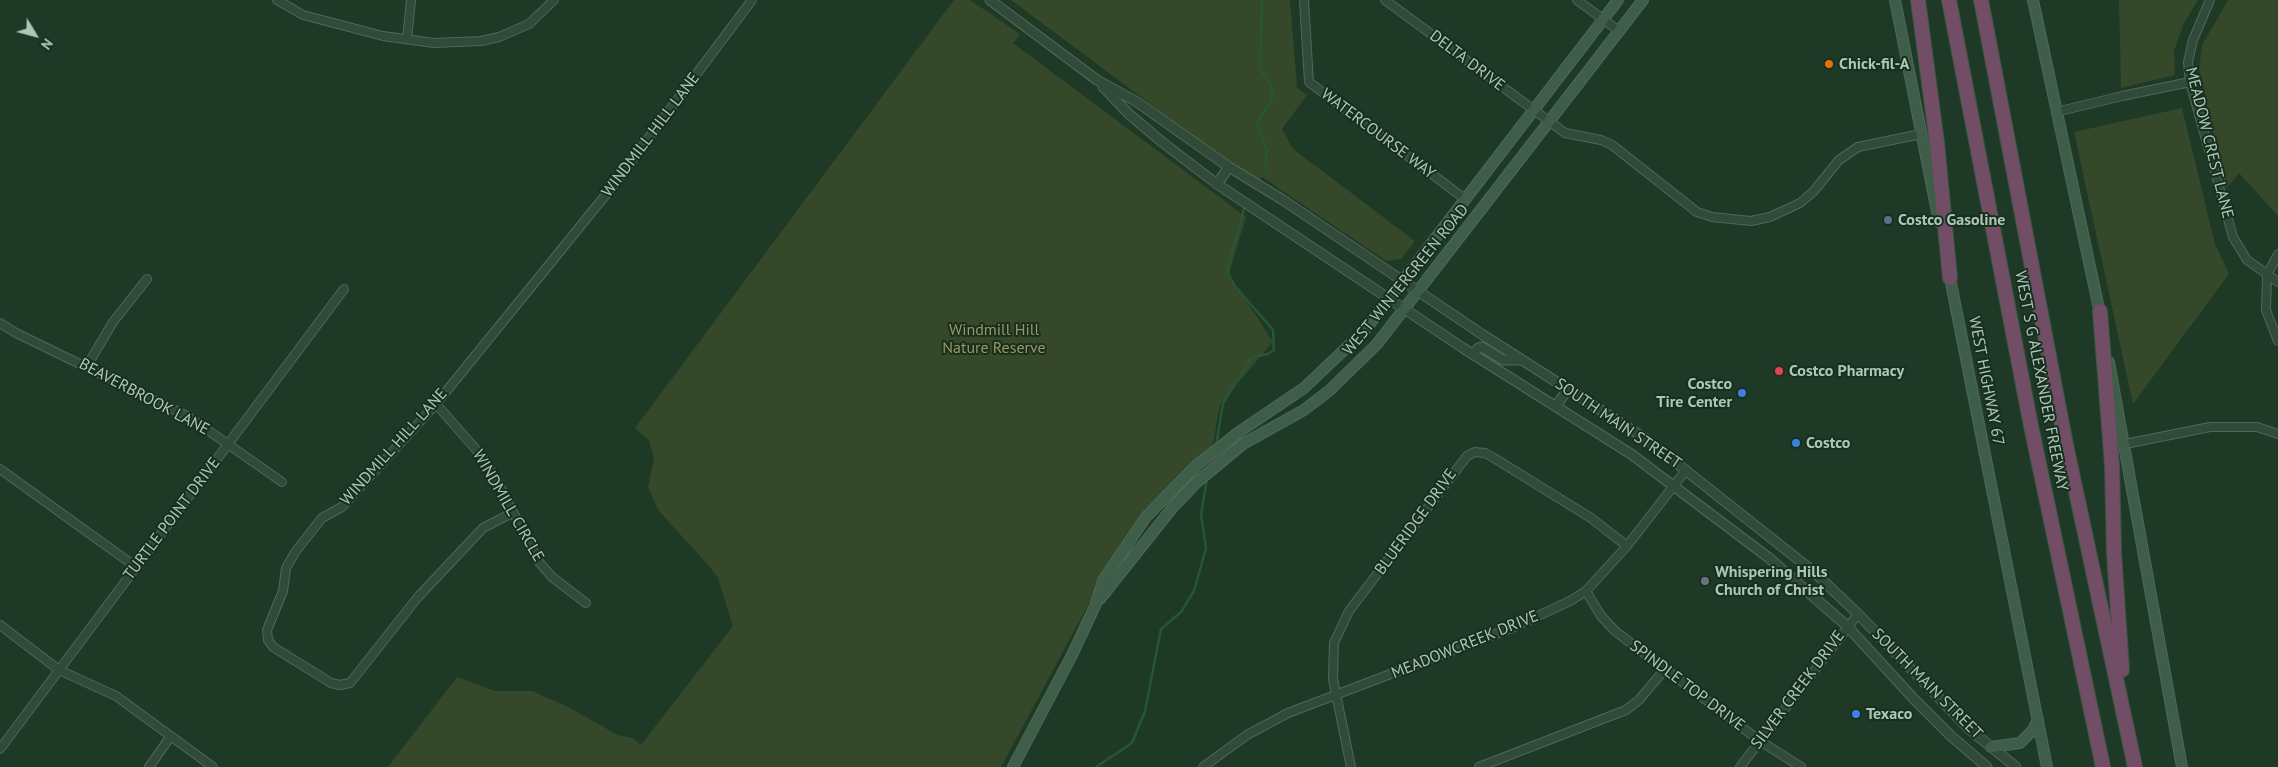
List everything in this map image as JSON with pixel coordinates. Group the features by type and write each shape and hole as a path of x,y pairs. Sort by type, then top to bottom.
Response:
{"highway":[{"path":"1918,0 1936,143 1950,278"},
{"name":"WEST S G ALEXANDER FREEWAY","path":"1949,0 2031,426 2103,767"},
{"name":"WEST S G ALEXANDER FREEWAY","path":"1981,0 2066,445 2135,767"},
{"path":"2100,311 2112,465 2116,573 2127,730"}],"main road":[{"name":"WEST WINTERGREEN ROAD","path":"1013,767 1095,606 1104,579 1146,517 1190,472 1242,430 1286,402 1330,365 1365,330 1618,0"},
{"name":"WEST WINTERGREEN ROAD","path":"1095,606 1173,507 1197,482 1243,444 1304,410 1330,390 1377,344 1643,0"},
{"name":"WEST HIGHWAY 67","path":"1895,0 2039,718 2047,767"},
{"path":"2033,0 2100,311 2182,767"},
{"path":"1991,747 2020,742 2033,730 2039,718"},
{"path":"2044,752 2054,767"}],"street":[{"path":"277,0 303,15 383,36 434,43 481,41 500,37 529,24 554,0"},
{"path":"407,39 411,0"},
{"name":"WINDMILL HILL LANE","path":"512,513 483,528 418,597 350,682 340,685 332,683 273,647 267,630 283,591 286,568 296,550 322,518 342,507 436,404 608,192 752,0"},
{"path":"990,0 1097,80"},
{"name":"WATERCOURSE WAY","path":"1304,0 1309,82 1466,199"},
{"name":"DELTA DRIVE","path":"1386,0 1565,134 1602,140 1612,145 1702,214 1732,220 1751,221 1770,217 1800,203 1813,192 1839,160 1858,147 1921,134"},
{"path":"1577,0 1619,31"},
{"name":"MEADOW CREST LANE","path":"2210,0 2193,40 2188,62 2190,82 2233,237 2247,260 2278,282"},
{"name":"SOUTH MAIN STREET","path":"1097,80 1137,102 1229,167 1522,360 1646,439 1814,572 1858,614 1961,722 2016,767"},
{"name":"SOUTH MAIN STREET","path":"1097,80 1130,114 1217,184 1474,354 1631,454 1769,558 1797,580 1847,626 1951,736 1987,767"},
{"path":"2056,112 2190,82"},
{"path":"1217,184 1229,167"},
{"path":"2278,254 2267,275 2266,310 2278,341"},
{"path":"87,366 113,322 147,278"},
{"name":"TURTLE POINT DRIVE","path":"0,749 344,289"},
{"name":"BEAVERBROOK LANE","path":"0,323 16,334 189,416 282,482"},
{"path":"1474,354 1478,348 1482,347 1503,360 1522,360"},
{"path":"1556,406 1568,389"},
{"name":"WINDMILL CIRCLE","path":"436,404 480,454 496,479 512,513 540,562 552,577 586,603"},
{"path":"2125,444 2210,427 2258,427 2278,434"},
{"name":"BLUERIDGE DRIVE","path":"1351,767 1336,696 1332,660 1334,643 1339,629 1350,611 1467,456 1475,452 1494,458 1591,518 1628,546"},
{"path":"0,469 136,567"},
{"name":"MEADOWCREEK DRIVE","path":"1203,767 1223,750 1268,723 1551,611 1586,592 1628,546 1686,470"},
{"path":"1769,558 1780,545"},
{"name":"SPINDLE TOP DRIVE","path":"1586,592 1608,624 1760,741 1801,767"},
{"name":"SILVER CREEK DRIVE","path":"1740,767 1858,614"},
{"path":"0,626 59,670 116,696 213,767"},
{"path":"1479,767 1626,710 1639,700 1665,669"},
{"path":"1951,736 1961,722"},
{"path":"149,767 171,736"}],"green space":[{"name":"Windmill Hill Nature Reserve","path":"954,0 970,0 1020,34 1013,43 1246,217 1229,274 1273,342 1220,404 1210,461 1151,515 1108,568 1001,767 388,767 457,677 495,691 532,691 568,707 618,735 632,738 641,745 733,626 718,578 659,511 648,487 654,458 649,441 635,428"},
{"path":"1011,0 1290,0 1297,88 1307,95 1282,129 1293,149 1415,241 1401,259 1386,261 1262,177 1255,182"},
{"path":"2119,0 2198,0 2184,23 2174,51 2175,75 2121,88"},
{"path":"2228,0 2278,0 2278,216 2239,173 2226,189 2199,70 2202,45"},
{"path":"2182,108 2215,244 2229,274 2133,404 2074,132"}],"waterway":[{"path":"1262,0 1260,66 1263,74 1272,86 1272,100 1257,122 1267,150 1265,170"},
{"path":"1216,446 1223,403 1252,357 1268,354 1274,350 1273,330 1234,285 1227,271 1244,209"},
{"path":"1096,767 1132,743 1145,711 1161,629 1181,612 1194,591 1206,548 1201,515 1207,478"}],"place":[{"name":"Chick-fil-A","path":"1829,64"},
{"name":"Costco Gasoline","path":"1888,220"},
{"name":"Costco Pharmacy","path":"1779,371"},
{"name":"Costco Tire Center","path":"1742,393"},
{"name":"Costco","path":"1796,443"},
{"name":"Whispering Hills Church of Christ","path":"1705,581"},
{"name":"Texaco","path":"1856,714"}]}
